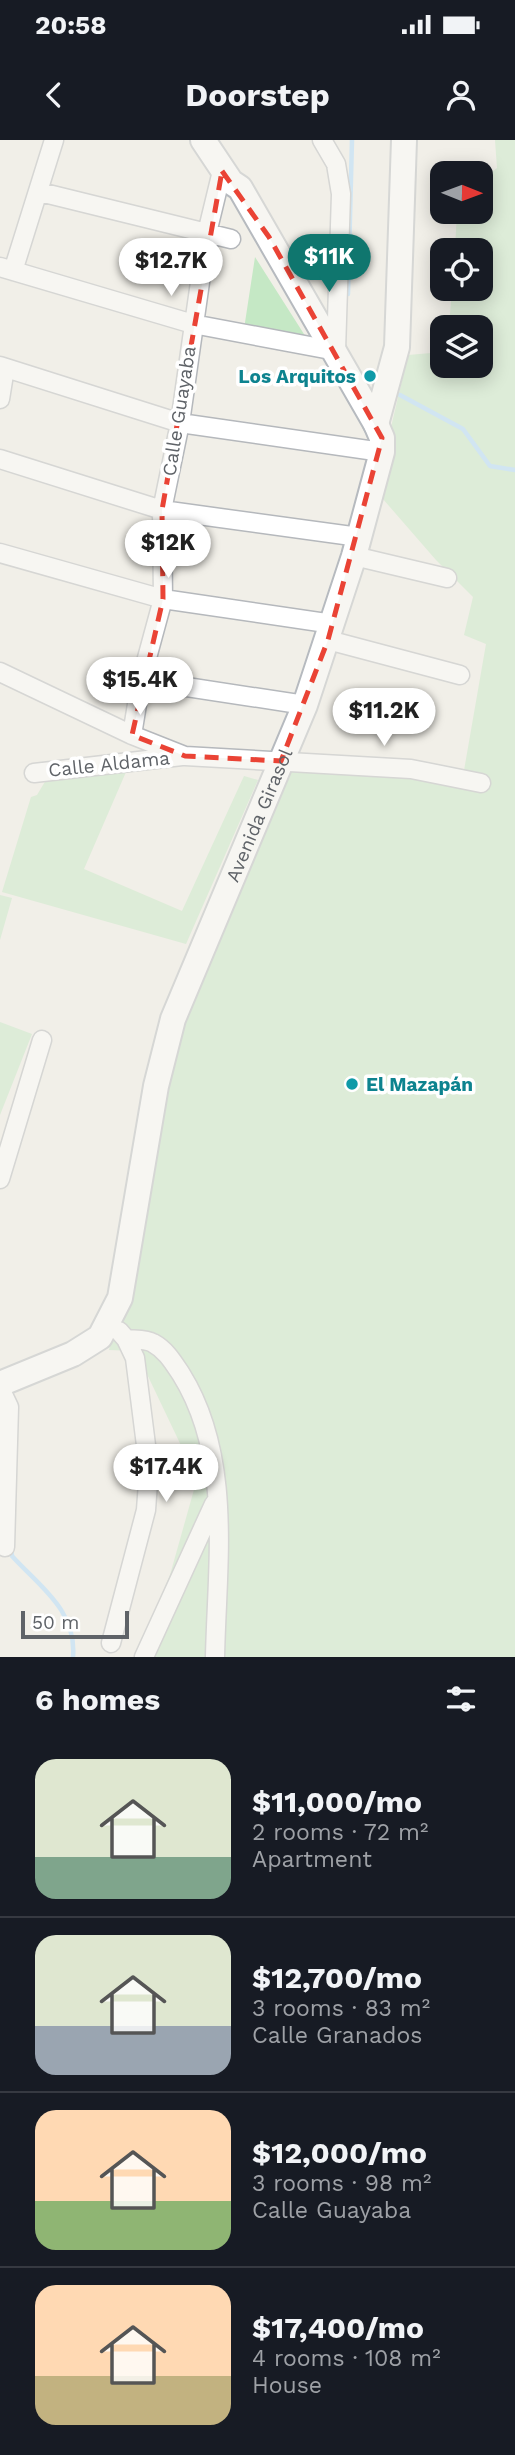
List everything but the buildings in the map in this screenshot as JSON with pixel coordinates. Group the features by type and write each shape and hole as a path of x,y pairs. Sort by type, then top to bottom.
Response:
{"street":[{"path":"54,140 40,192 6,269 194,324 336,351"},
{"path":"322,140 337,164 341,194 336,351"},
{"name":"Avenida Girasol","path":"3,1393 100,1337 118,1330 120,1298 156,1086 173,1019 304,705 330,632 382,452 382,438 376,424 397,347 404,140"},
{"path":"210,149 240,188 376,424"},
{"name":"Calle Guayaba","path":"132,735 141,680 163,599 162,510 180,423 207,233 210,149"},
{"path":"40,192 231,239"},
{"path":"0,399 3,367 180,423 382,452"},
{"path":"0,459 162,510 356,547 447,578"},
{"path":"0,553 163,599 330,632 460,675"},
{"path":"0,672 132,735 185,756 411,769 481,783"},
{"path":"141,680 304,705"},
{"name":"Calle Aldama","path":"34,773 185,756"},
{"path":"0,1179 42,1040"},
{"path":"118,1330 151,1342 169,1355 197,1400 212,1449 218,1496 215,1657"},
{"path":"111,1643 146,1510 149,1469 135,1358 118,1330"},
{"path":"3,1393 8,1434 5,1547"},
{"path":"144,1657 218,1496"}],"highlighted area":[{"path":"222,171 269,237 382,438 328,640 281,761 185,756 132,735 163,599 162,510"}],"green space":[{"path":"495,140 515,140 515,1657 135,1657 170,1575 197,1479 136,1351 109,1350 128,1275 182,1014 287,768 462,782 486,644 464,635 473,597 436,560 376,491 408,355 430,353 430,378 493,378 493,315 450,315 451,301 493,301 493,238 456,238 456,224 494,224 494,170 497,168"},
{"path":"255,257 309,342 244,329"},
{"path":"126,772 84,869 182,911 244,776 258,780 186,944 2,892 31,797 37,795 49,775"},
{"path":"0,895 12,898 0,940"},
{"path":"0,1022 32,1034 0,1115"}],"waterway":[{"path":"348,294 352,140"},
{"path":"400,395 463,429 490,466 515,470"},
{"path":"11,1547 12,1556 63,1612 73,1640 73,1657"}],"place":[{"name":"Los Arquitos","path":"370,376"},
{"name":"El Mazapán","path":"352,1084"}]}
